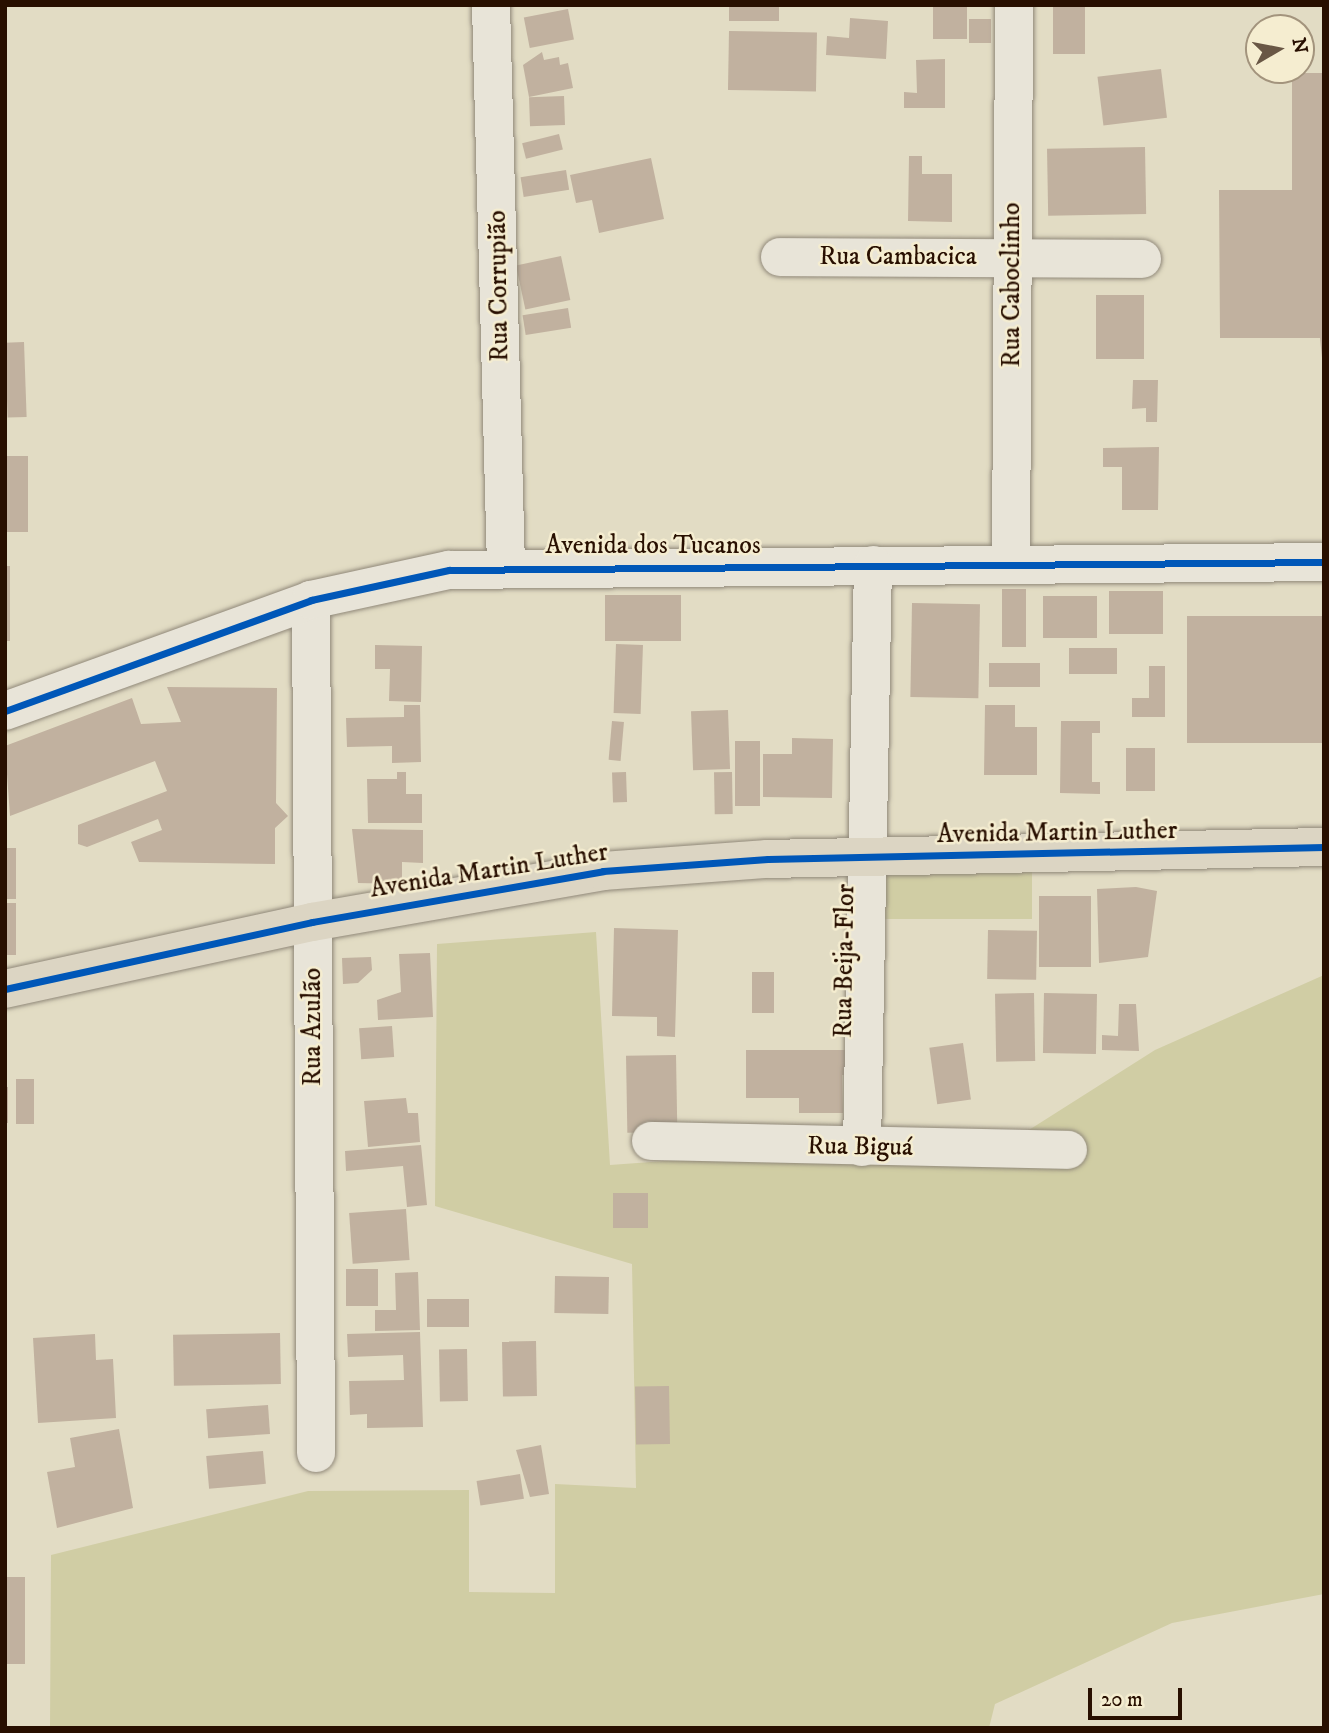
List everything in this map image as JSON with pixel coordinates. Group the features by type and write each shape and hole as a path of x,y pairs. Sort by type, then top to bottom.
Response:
{"main road":[{"name":"Avenida Martin Luther","path":"5,989 312,922 603,871 868,858 1324,847"}],"street":[{"name":"Rua Corrupião","path":"491,5 506,568"},
{"name":"Rua Caboclinho","path":"1011,565 1014,5"},
{"name":"Rua Cambacica","path":"780,257 1142,259"},
{"name":"Avenida dos Tucanos","path":"5,711 311,600 402,576 506,568 1324,562"},
{"name":"Rua Beija-Flor","path":"862,1147 873,565"},
{"name":"Rua Azulão","path":"311,600 316,1453"},
{"name":"Rua Biguá","path":"651,1141 1068,1150"}],"shaded area":[{"path":"881,869 1032,869 1032,919 881,919"},
{"path":"596,932 610,1165 1021,1135 1155,1050 1324,975 1324,1594 1172,1623 995,1704 989,1728 50,1728 51,1555 308,1491 469,1490 469,1592 555,1593 555,1484 636,1488 632,1264 435,1206 437,944"}],"building":[{"path":"729,5 779,5 779,21 729,21"},
{"path":"933,5 967,5 967,39 933,39"},
{"path":"1053,7 1085,7 1085,54 1053,54"},
{"path":"568,9 574,39 530,48 524,18"},
{"path":"850,18 888,21 886,59 826,55 827,36 849,38"},
{"path":"969,19 991,19 991,43 969,43"},
{"path":"729,31 817,33 816,92 728,90"},
{"path":"542,52 544,60 559,57 560,65 568,63 573,88 529,97 523,65"},
{"path":"945,59 945,108 904,108 904,92 917,93 916,60"},
{"path":"1161,69 1167,118 1103,125 1097,77"},
{"path":"1315,73 1324,73 1324,378 1320,338 1220,338 1219,190 1292,190 1292,84 1315,84"},
{"path":"564,96 565,125 530,126 529,97"},
{"path":"559,134 563,150 526,159 522,143"},
{"path":"1145,147 1146,214 1048,216 1047,149"},
{"path":"909,156 922,156 922,174 952,174 952,222 908,221"},
{"path":"651,158 664,219 599,233 592,200 576,203 570,175"},
{"path":"566,170 569,190 524,197 521,177"},
{"path":"561,256 570,300 525,310 516,266"},
{"path":"1096,295 1144,295 1144,359 1096,359"},
{"path":"568,308 571,328 526,335 523,315"},
{"path":"24,342 27,417 8,418 5,343"},
{"path":"1133,380 1158,380 1157,422 1146,422 1146,408 1132,409"},
{"path":"1159,447 1158,510 1122,510 1122,467 1103,467 1103,448"},
{"path":"5,456 28,456 28,532 5,532"},
{"path":"5,566 10,566 10,641 5,641"},
{"path":"1002,589 1026,589 1026,647 1002,647"},
{"path":"1109,591 1163,591 1163,634 1109,634"},
{"path":"605,595 681,595 681,641 605,641"},
{"path":"1043,596 1097,596 1097,638 1043,638"},
{"path":"912,603 980,604 978,698 910,697"},
{"path":"1187,616 1324,616 1324,743 1187,743"},
{"path":"616,644 643,645 641,714 614,713"},
{"path":"375,645 422,646 421,702 389,701 390,669 375,669"},
{"path":"1069,648 1117,648 1117,674 1069,674"},
{"path":"989,663 1040,663 1040,687 989,687"},
{"path":"1149,666 1165,666 1165,717 1132,717 1132,698 1149,698"},
{"path":"167,687 277,688 276,803 288,816 275,828 275,864 139,862 131,842 162,830 158,819 87,847 78,844 78,825 167,791 155,761 10,816 5,746 132,698 141,724 181,722"},
{"path":"404,705 420,705 421,762 392,763 392,746 347,747 346,718 404,717"},
{"path":"985,705 1015,705 1015,727 1037,727 1037,775 984,775"},
{"path":"728,710 730,769 693,770 691,711"},
{"path":"612,721 624,722 621,761 609,760"},
{"path":"1061,721 1100,721 1100,733 1092,733 1092,782 1100,782 1100,794 1060,793"},
{"path":"792,738 833,739 832,798 763,797 763,754 792,754"},
{"path":"735,741 760,741 760,806 735,806"},
{"path":"1126,748 1155,748 1155,791 1126,791"},
{"path":"397,772 406,772 406,794 422,794 422,823 368,823 367,779 397,779"},
{"path":"612,772 626,772 627,802 613,802"},
{"path":"714,772 732,772 733,814 715,814"},
{"path":"352,829 423,830 423,863 402,862 402,884 358,883"},
{"path":"5,848 16,848 16,899 5,899"},
{"path":"1136,887 1157,891 1148,957 1099,963 1097,889"},
{"path":"1039,896 1091,896 1091,967 1039,967"},
{"path":"5,903 16,903 16,955 5,955"},
{"path":"614,928 678,930 675,1037 657,1036 657,1017 612,1016"},
{"path":"988,930 1037,931 1036,980 987,979"},
{"path":"430,953 433,1017 378,1020 377,1000 401,992 399,954"},
{"path":"371,957 372,970 358,983 343,984 342,958"},
{"path":"752,972 774,972 774,1013 752,1013"},
{"path":"1034,993 1035,1061 996,1062 995,994"},
{"path":"1044,993 1097,994 1096,1054 1043,1053"},
{"path":"1119,1004 1136,1004 1139,1051 1102,1050 1102,1035 1118,1036"},
{"path":"392,1026 394,1057 361,1059 359,1028"},
{"path":"963,1043 971,1099 937,1104 929,1048"},
{"path":"746,1050 856,1050 856,1075 842,1075 843,1113 799,1113 799,1098 746,1098"},
{"path":"676,1055 677,1132 627,1133 626,1056"},
{"path":"16,1079 34,1079 34,1124 16,1124"},
{"path":"5,1087 8,1087 8,1123 5,1123"},
{"path":"406,1098 408,1113 418,1113 420,1142 368,1147 364,1101"},
{"path":"421,1145 427,1205 407,1207 403,1166 346,1171 345,1151"},
{"path":"613,1193 648,1193 648,1228 613,1228"},
{"path":"406,1209 410,1260 353,1264 349,1213"},
{"path":"346,1269 378,1269 378,1306 346,1306"},
{"path":"418,1272 420,1330 375,1331 375,1310 396,1310 395,1273"},
{"path":"555,1276 609,1277 608,1314 554,1313"},
{"path":"427,1299 469,1299 469,1327 427,1327"},
{"path":"420,1332 423,1427 367,1428 367,1414 350,1415 349,1381 404,1380 403,1355 348,1357 347,1334"},
{"path":"280,1333 281,1384 174,1386 173,1335"},
{"path":"95,1334 96,1360 113,1359 116,1418 38,1423 33,1338"},
{"path":"536,1341 537,1396 503,1397 502,1342"},
{"path":"439,1349 467,1349 468,1401 440,1401"},
{"path":"669,1386 670,1444 636,1445 635,1387"},
{"path":"268,1405 270,1434 208,1438 206,1409"},
{"path":"119,1429 133,1508 57,1528 47,1472 75,1467 70,1438"},
{"path":"541,1445 549,1494 530,1497 516,1450"},
{"path":"263,1451 266,1484 209,1489 206,1456"},
{"path":"520,1474 524,1499 480,1506 477,1481"},
{"path":"5,1577 25,1577 25,1664 5,1664"}],"cycle path":[{"path":"5,711 311,600 449,570 1324,562"},
{"path":"5,989 312,922 603,871 768,859 1324,847"}]}
